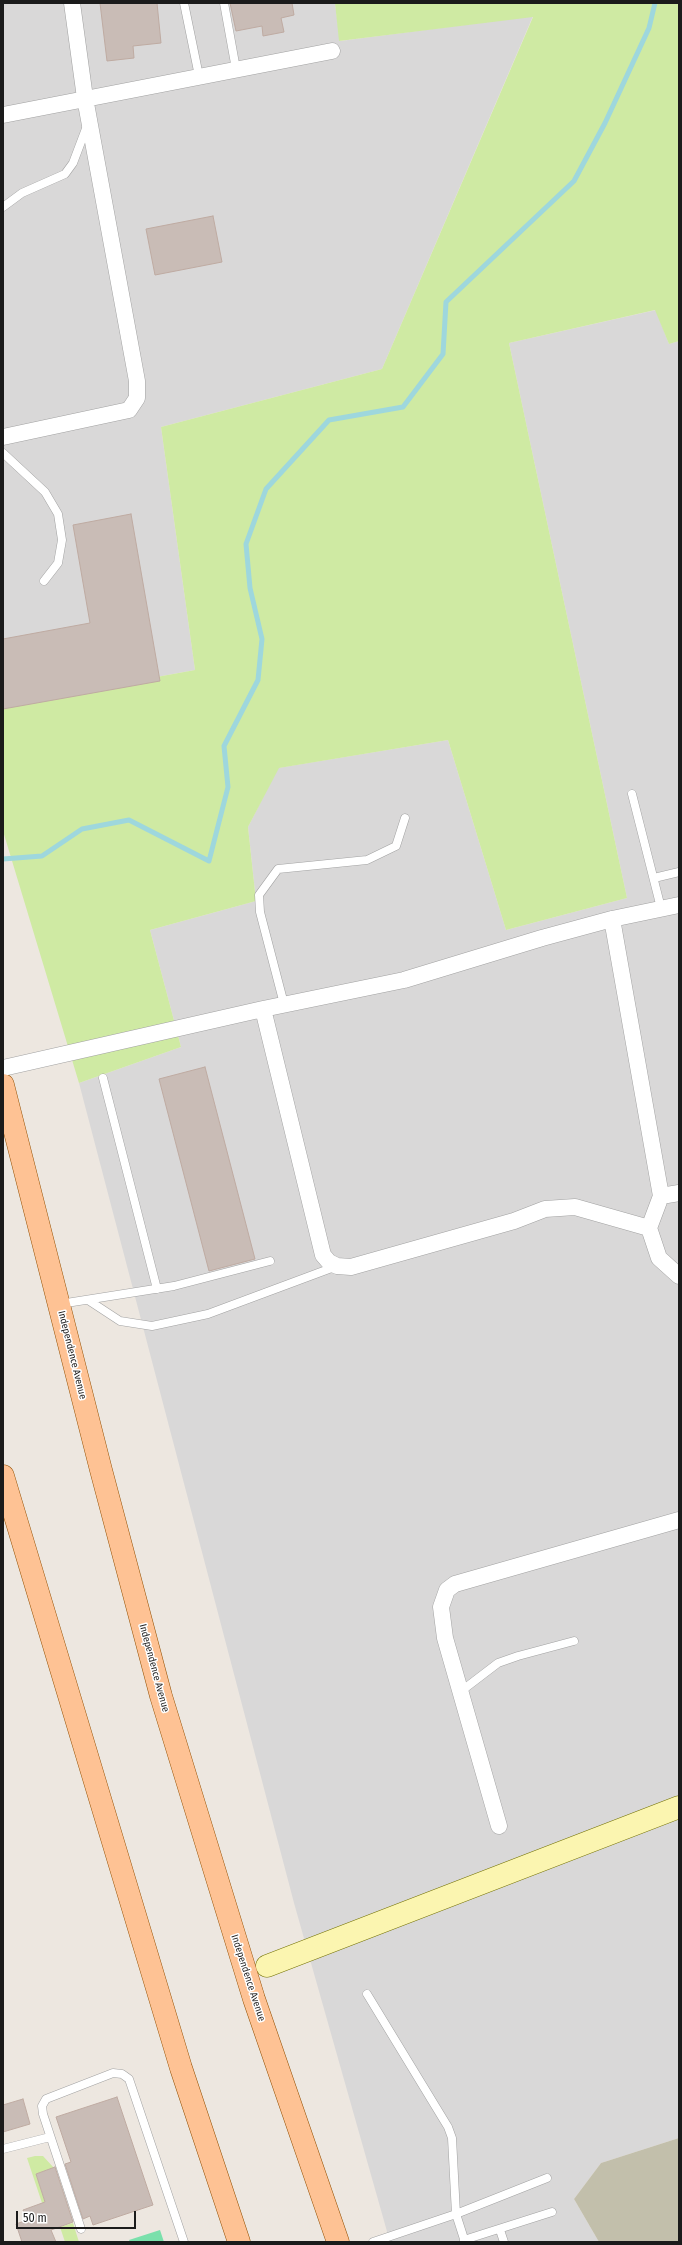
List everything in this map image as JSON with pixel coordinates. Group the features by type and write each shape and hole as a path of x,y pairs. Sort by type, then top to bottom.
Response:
{"main road":[{"name":"Independence Avenue","path":"3,1085 101,1470 161,1696 254,1999 338,2242"},
{"path":"3,1476 181,2068 239,2242"}],"street":[{"path":"3,437 129,410 137,398 137,381 89,122 72,3"},
{"path":"3,115 332,51"},
{"path":"3,1068 284,1004 404,980 542,938 612,919 679,905"},
{"path":"612,919 661,1196 649,1228 659,1258 679,1276"},
{"path":"263,1009 323,1255 328,1262 338,1266 358,1265 514,1221 545,1209 575,1207 649,1228"},
{"path":"661,1196 679,1193"},
{"path":"498,1826 444,1638 442,1599 447,1590 455,1584 679,1520"},
{"path":"268,1966 679,1807"}],"lane":[{"path":"184,3 199,76"},
{"path":"224,3 236,69"},
{"path":"3,207 22,193 65,174 73,163 89,122"},
{"path":"3,453 45,492 58,514 62,540 58,563 44,581"},
{"path":"632,794 661,908"},
{"path":"284,1004 260,912 259,895 278,870 367,860 396,846 406,818"},
{"path":"654,878 679,872"},
{"path":"102,1078 157,1289"},
{"path":"59,1304 157,1289 270,1261"},
{"path":"88,1300 120,1321 152,1326 208,1314 338,1266"},
{"path":"460,1692 498,1663 574,1640"},
{"path":"367,1994 448,2127 452,2138 456,2214 465,2241 552,2212"},
{"path":"81,2229 50,2137 42,2106 46,2099 113,2073 122,2074 129,2079 184,2242"},
{"path":"3,2149 50,2137"},
{"path":"373,2242 456,2214 547,2178"},
{"path":"500,2230 504,2242"}],"shaded area":[{"path":"3,3 335,3 340,41 533,16 382,369 161,427 195,670 3,705"},
{"path":"656,310 669,344 679,341 679,2138 601,2163 574,2199 599,2242 390,2242 294,1903 79,1083 181,1047 150,930 256,901 248,827 278,768 448,740 506,930 627,898 509,343"},
{"path":"679,2138 679,2242 599,2242 574,2199 601,2163"}],"green space":[{"path":"335,3 679,3 679,341 669,344 655,310 509,343 627,898 506,930 448,740 279,768 248,827 256,901 150,930 181,1047 79,1083 3,831 3,705 195,670 161,427 382,369 533,17 339,41"},
{"path":"43,2156 54,2168 36,2174 45,2202 42,2203 27,2158"},
{"path":"73,2223 79,2242 65,2242 60,2227"},
{"path":"160,2230 164,2242 130,2242 129,2240"}],"building":[{"path":"100,3 157,3 161,43 133,46 134,58 107,61"},
{"path":"230,3 292,3 294,15 281,18 284,32 263,36 262,26 236,31"},
{"path":"213,216 222,262 155,275 146,229"},
{"path":"131,514 160,681 3,709 3,639 90,623 73,525"},
{"path":"205,1067 255,1259 209,1271 159,1079"},
{"path":"117,2097 153,2205 93,2225 90,2216 83,2219 65,2164 71,2162 56,2117"},
{"path":"23,2099 30,2124 3,2132 3,2105"},
{"path":"55,2167 73,2222 51,2230 56,2242 22,2242 16,2224 27,2220 23,2210 45,2202 36,2174"}],"waterway":[{"path":"3,859 42,856 82,829 129,820 209,861 228,787 224,746 258,680 262,639 250,588 246,544 266,489 329,420 403,407 443,354 446,302 574,181 605,123 649,28 655,3"}]}
